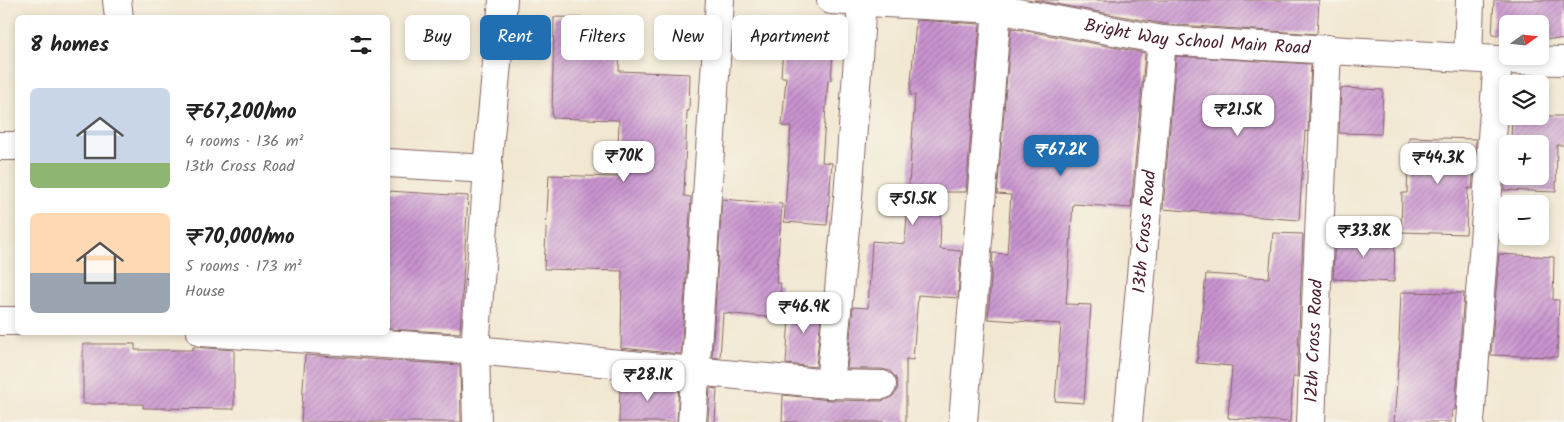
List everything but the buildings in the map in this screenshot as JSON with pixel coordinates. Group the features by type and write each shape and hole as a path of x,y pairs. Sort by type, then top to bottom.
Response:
{"street":[{"path":"117,0 119,15"},
{"path":"478,422 475,350 488,158 503,0"},
{"path":"692,422 720,0"},
{"name":"Bright Way School Main Road","path":"831,0 997,9 1162,40 1498,60 1564,61"},
{"path":"1468,58 1470,0"},
{"path":"830,384 848,197 862,2"},
{"path":"963,422 997,9"},
{"name":"13th Cross Road","path":"1128,422 1162,40"},
{"name":"12th Cross Road","path":"1311,422 1327,49"},
{"path":"1470,422 1498,60"},
{"path":"0,146 15,146"},
{"path":"390,163 488,169"},
{"path":"0,321 15,321"},
{"path":"247,335 475,350 830,384 882,385"}]}
